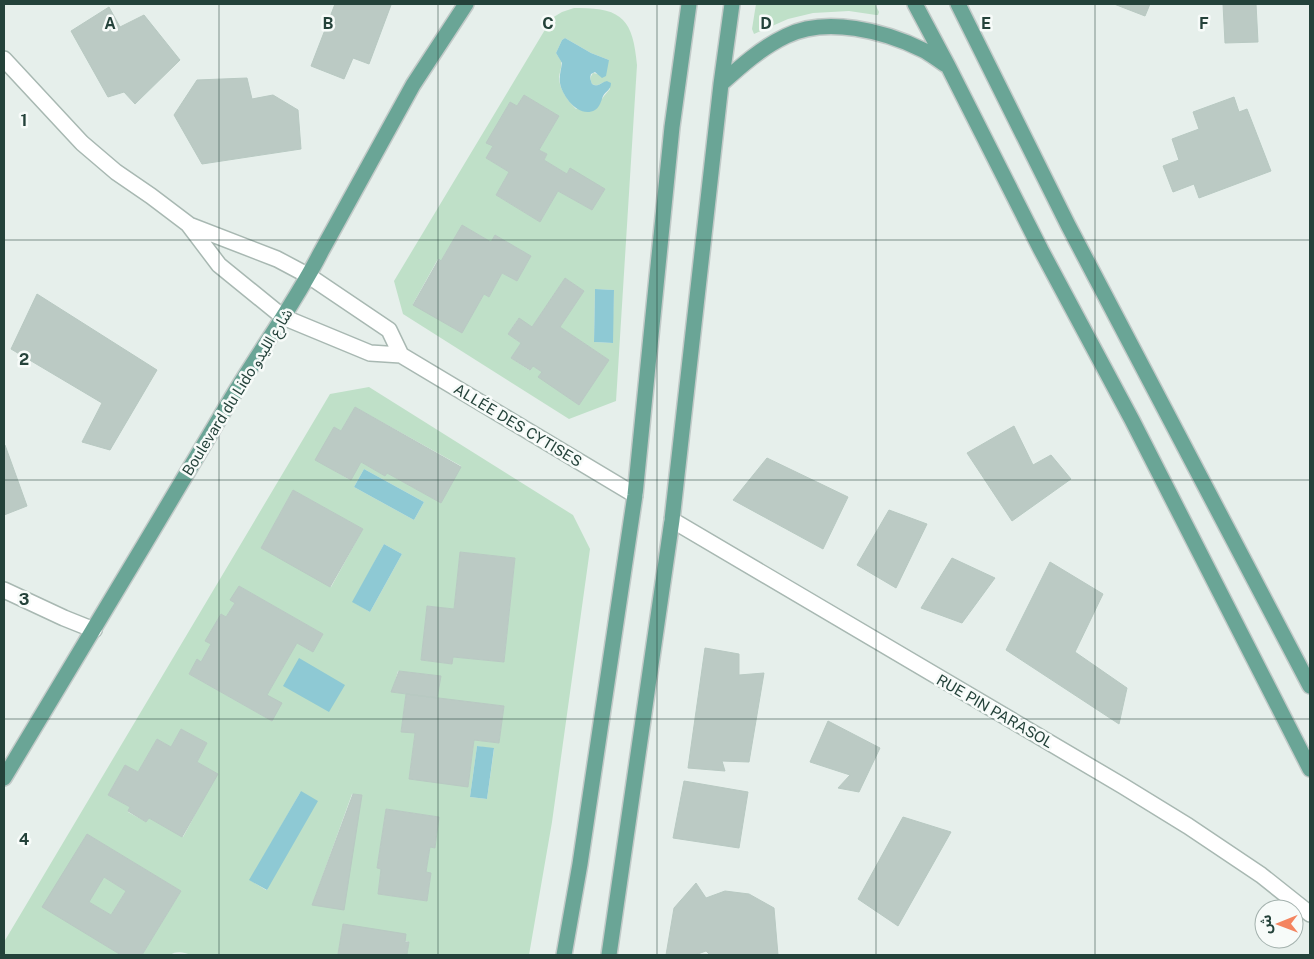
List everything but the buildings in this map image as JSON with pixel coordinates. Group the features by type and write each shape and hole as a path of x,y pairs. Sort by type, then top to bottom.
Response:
{"main road":[{"name":"Boulevard du Lido شارع الليدو","path":"4,778 250,368 309,276 414,85 466,4"},
{"path":"564,955 580,864 635,495 672,127 688,4"},
{"path":"609,955 672,520 721,84 732,4"},
{"path":"915,4 1041,250 1132,420 1310,769"},
{"path":"958,4 1068,225 1310,686"},
{"path":"721,84 753,55 786,36 826,26 852,28 890,36 926,51 948,66"}],"street":[{"name":"ALLÉE DES CYTISES","path":"4,59 82,143 116,172 188,224 219,265 283,317 370,353 401,355 635,495"},
{"name":"ALLÉE DES CYTISES","path":"188,224 276,258 309,276 389,330 401,355"},
{"name":"RUE PIN PARASOL","path":"672,520 1148,801 1261,875 1310,914"},
{"path":"4,590 94,630"}],"green space":[{"path":"756,4 875,4 879,12 878,15 849,11 813,13 788,19 754,34 752,29"},
{"path":"574,8 590,8 614,13 628,26 635,49 637,65 616,401 569,419 403,314 394,281 552,18","holes":["565,38 591,53 609,60 598,74 593,73 590,78 594,85 609,82 610,89 602,99 576,109 567,99 559,81 561,61 556,53 562,40","524,95 559,116 539,150 547,154 544,160 567,174 570,169 605,189 592,210 558,191 540,222 496,195 509,172 486,158 493,146 487,143 510,102 517,106","462,225 491,242 495,235 531,256 517,281 502,273 489,297 484,294 462,333 413,304 438,259 441,261","565,278 584,291 560,327 609,360 579,405 539,377 542,372 533,366 529,370 511,358 521,343 508,334 518,319 532,327","595,289 614,290 612,343 594,342"]},
{"path":"369,387 573,515 590,549 552,822 529,955 403,955 403,953 407,953 409,942 343,924 338,954 344,955 190,955 180,952 170,955 142,955 181,891 87,834 43,907 121,955 4,955 4,942 330,394","holes":["355,407 461,466 441,503 387,473 385,476 361,462 350,480 316,460 334,427 341,431","364,469 424,502 414,520 354,487","293,490 363,529 331,587 261,548","384,544 402,554 370,612 353,602","460,552 515,558 504,662 453,657 452,664 421,660 427,606 454,609","239,586 323,634 313,652 297,643 267,695 272,721 189,674 197,660 201,662 211,644 206,640 221,614 226,617 235,603 231,600","398,671 440,676 437,698 504,706 499,743 474,740 468,786 409,779 415,733 401,731 406,694 392,692","181,729 207,743 197,762 217,774 183,837 149,818 146,822 128,812 130,807 108,795 125,765 138,772 157,739 171,747","477,746 494,749 487,799 470,797","301,791 267,890 250,880","352,794 362,795 312,905","386,809 439,817 435,848 430,847 426,872 431,873 427,901 378,894 381,869 377,868"]},
{"path":"104,877 126,891 111,915 89,902"}],"water":[{"path":"565,38 591,53 609,60 606,76 602,78 595,72 591,74 590,78 594,85 607,81 611,83 595,110 589,112 577,109 568,100 561,88 562,63 556,53 562,40"},
{"path":"595,289 614,290 613,343 594,342"},
{"path":"364,469 424,502 414,520 354,487"},
{"path":"384,544 402,554 370,612 352,602"},
{"path":"299,658 345,685 329,712 283,686"},
{"path":"477,746 494,748 487,799 470,797"},
{"path":"301,791 318,801 267,890 249,880"}]}
